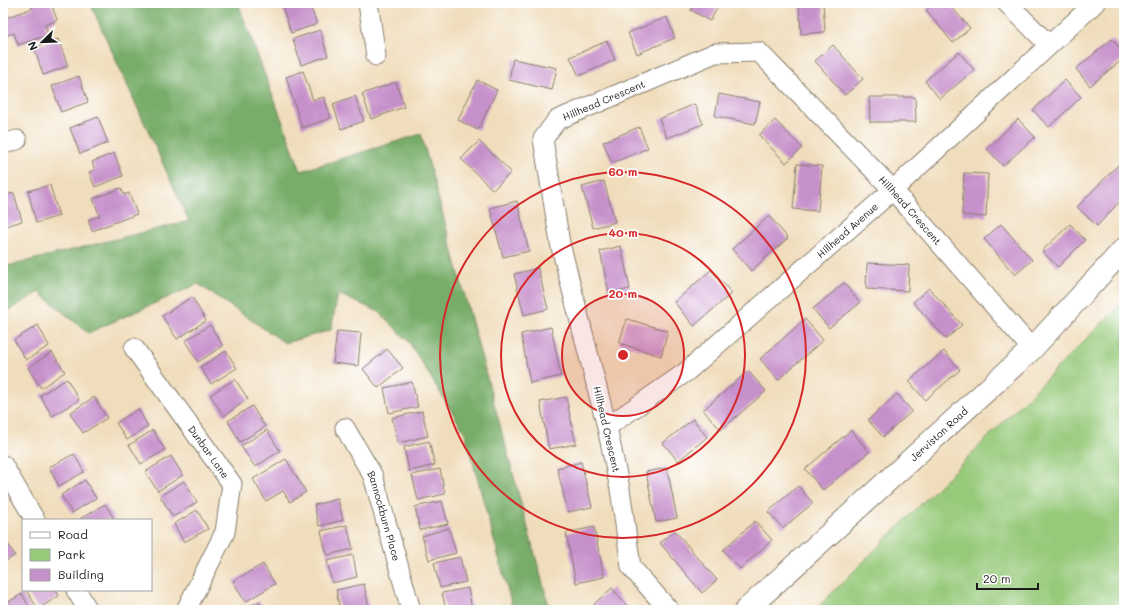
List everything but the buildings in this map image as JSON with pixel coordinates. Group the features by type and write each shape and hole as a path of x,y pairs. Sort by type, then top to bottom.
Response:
{"main road":[{"name":"Jerviston Road","path":"746,610 1032,349 1124,249"}],"street":[{"path":"368,3 376,56"},
{"path":"1007,3 1048,44"},
{"name":"Hillhead Avenue","path":"607,427 686,372 893,190 1048,44 1095,3"},
{"name":"Hillhead Crescent","path":"669,610 631,568 620,489 607,427 560,243 543,139 556,120 715,53 758,52 893,190 1032,349"},
{"name":"Dunbar Lane","path":"134,348 232,484 225,532 186,610"},
{"name":"Bannockburn Place","path":"345,428 373,476 411,610"},
{"path":"3,465 34,519"},
{"path":"77,591 88,610"}],"green space":[{"path":"90,3 238,3 301,171 421,134 550,610 513,610 465,433 409,342 379,312 338,294 331,330 285,343 198,284 88,333 39,292 3,314 3,267 189,221"},
{"path":"1124,301 1124,610 815,610"}]}
